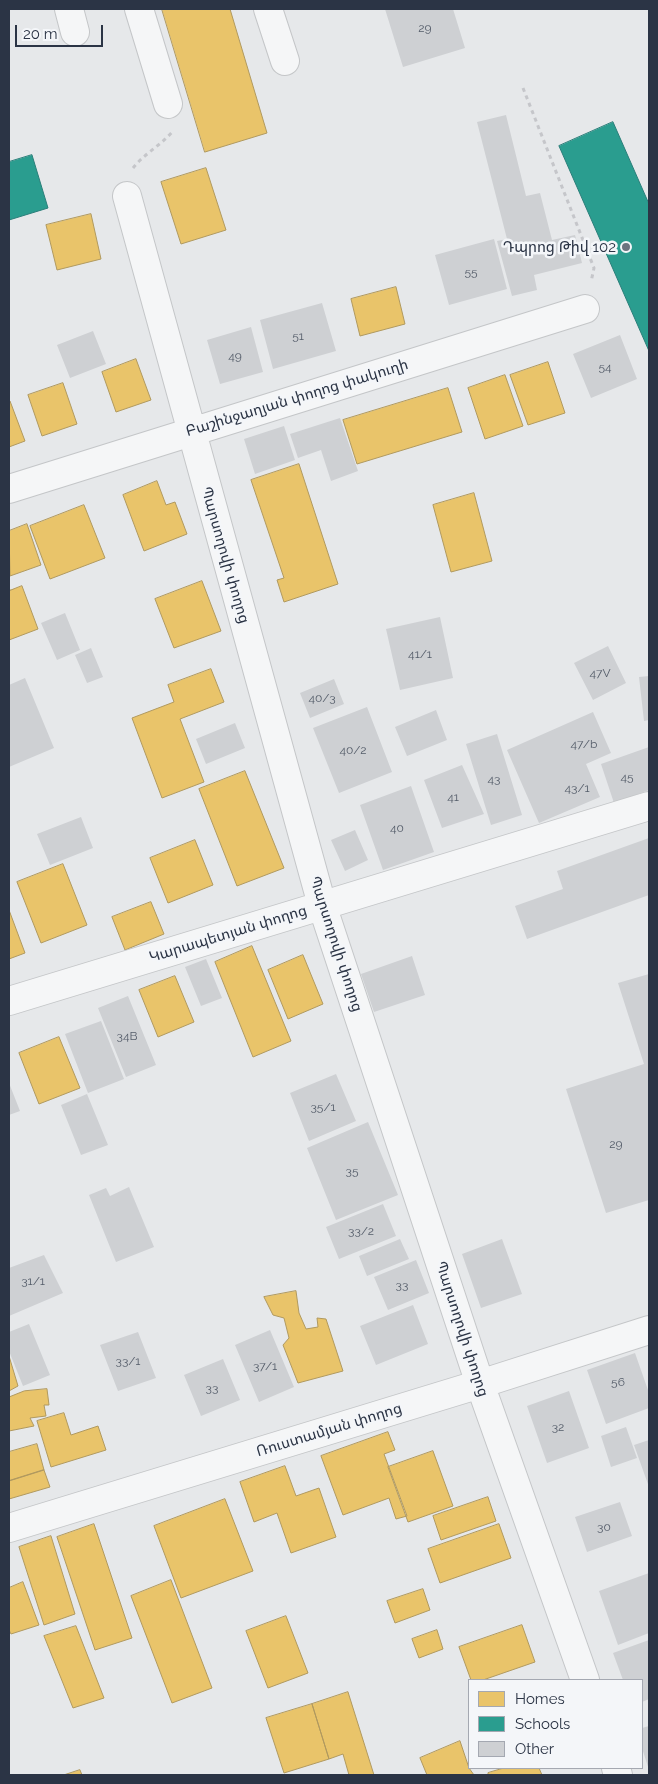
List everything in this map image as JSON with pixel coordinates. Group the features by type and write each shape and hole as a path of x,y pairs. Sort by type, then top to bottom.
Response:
{"street":[{"path":"139,9 168,104"},
{"path":"268,9 285,61"},
{"name":"Պարսողովի փողոց","path":"127,196 322,905 480,1384 585,1679"},
{"name":"Բաշինջաղյան փողոց փակուղի","path":"9,489 585,309"},
{"name":"Կարապետյան փողոց","path":"9,1001 649,806"},
{"name":"Ռուստամյան փողոց","path":"9,1528 480,1384 649,1330"}],"path":[{"path":"523,88 594,268 585,309"},
{"path":"127,196 131,171 139,161 163,142 172,132 173,125 168,104"}],"building: Homes":[{"path":"162,9 230,9 267,133 205,152"},
{"path":"206,168 226,230 181,244 161,182"},
{"path":"91,214 101,259 57,270 46,225"},
{"path":"396,287 405,324 360,336 351,299"},
{"path":"136,359 151,400 116,412 102,372"},
{"path":"548,362 565,413 528,425 510,375"},
{"path":"505,375 523,426 485,439 468,388"},
{"path":"63,383 77,424 42,436 28,395"},
{"path":"448,388 462,432 357,464 343,420"},
{"path":"9,401 25,441 9,447"},
{"path":"299,464 338,584 284,602 277,580 284,578 251,480"},
{"path":"157,481 166,505 175,502 187,534 144,551 123,495"},
{"path":"474,493 492,561 451,572 433,505"},
{"path":"84,505 105,558 50,579 30,526"},
{"path":"27,524 41,565 10,576 9,531"},
{"path":"202,581 221,631 174,648 155,599"},
{"path":"22,586 38,629 9,640 9,587 10,590"},
{"path":"211,669 224,702 180,719 204,782 162,798 132,718 174,702 168,685"},
{"path":"245,771 284,868 237,886 199,789"},
{"path":"195,840 213,885 168,903 150,858"},
{"path":"63,864 87,925 41,943 17,882"},
{"path":"151,902 164,934 125,950 112,917"},
{"path":"9,910 25,953 9,959"},
{"path":"252,946 291,1041 253,1057 215,962"},
{"path":"303,955 323,1004 288,1019 268,970"},
{"path":"175,976 194,1022 158,1037 139,990"},
{"path":"59,1037 80,1088 39,1104 19,1053"},
{"path":"296,1291 299,1313 306,1329 318,1327 317,1318 326,1319 343,1371 298,1383 283,1345 289,1338 284,1318 273,1315 264,1297"},
{"path":"9,1356 18,1386 9,1391"},
{"path":"47,1389 49,1405 44,1405 46,1416 30,1418 34,1426 9,1431 9,1397 24,1391"},
{"path":"64,1413 71,1435 98,1426 106,1450 51,1467 37,1421"},
{"path":"388,1432 395,1450 384,1454 407,1516 396,1519 389,1498 343,1515 321,1456"},
{"path":"37,1444 44,1470 9,1481 9,1452"},
{"path":"433,1451 453,1506 408,1522 388,1467"},
{"path":"285,1466 296,1496 319,1488 336,1537 291,1553 277,1513 254,1522 240,1482"},
{"path":"44,1470 50,1487 9,1499 9,1481"},
{"path":"488,1497 496,1521 441,1540 433,1516"},
{"path":"225,1499 253,1571 181,1598 154,1526"},
{"path":"94,1524 132,1638 95,1650 57,1537"},
{"path":"499,1524 511,1558 440,1583 428,1549"},
{"path":"51,1536 75,1614 44,1625 19,1547"},
{"path":"171,1580 212,1688 172,1703 131,1596"},
{"path":"23,1582 39,1625 11,1634 9,1630 9,1588"},
{"path":"423,1589 430,1610 395,1623 387,1601"},
{"path":"286,1616 308,1673 268,1688 246,1631"},
{"path":"522,1625 535,1662 486,1679 471,1679 459,1647"},
{"path":"76,1626 104,1698 73,1708 44,1636"},
{"path":"437,1630 443,1649 419,1658 412,1639"},
{"path":"348,1692 374,1775 349,1775 343,1754 329,1759 312,1704"},
{"path":"312,1704 329,1759 284,1773 266,1718"},
{"path":"460,1741 468,1769 474,1775 427,1775 420,1758"},
{"path":"501,1769 539,1769 542,1775 488,1775 488,1773"},
{"path":"80,1770 82,1775 64,1775"}],"building: Schools":[{"name":"Դպրոց Թիվ 102","path":"613,122 649,204 649,351 559,146"},
{"path":"32,155 48,208 9,220 9,162"}],"building: Other":[{"path":"385,9 453,9 465,48 403,67"},
{"path":"506,115 526,196 540,193 552,240 575,235 582,263 534,275 537,290 512,296 497,241 507,239 477,122"},
{"path":"494,239 507,289 449,305 435,255"},
{"path":"322,303 336,351 273,369 260,320"},
{"path":"251,327 263,372 220,384 207,340"},
{"path":"93,331 106,364 70,378 57,345"},
{"path":"620,335 637,379 591,398 573,354"},
{"path":"340,418 358,471 331,481 321,450 298,458 290,434"},
{"path":"284,426 295,460 255,474 244,439"},
{"path":"65,613 80,650 57,660 41,623"},
{"path":"440,617 453,678 400,690 386,629"},
{"path":"608,646 626,683 593,700 574,663"},
{"path":"91,648 103,677 87,683 75,655"},
{"path":"649,676 649,720 644,721 639,677"},
{"path":"25,678 54,748 9,767 9,685"},
{"path":"334,679 344,704 310,718 300,693"},
{"path":"367,707 392,772 339,793 313,728"},
{"path":"436,710 447,740 407,756 395,727"},
{"path":"593,712 611,753 586,764 600,797 539,823 507,750"},
{"path":"235,723 245,748 206,764 196,739"},
{"path":"497,734 522,815 491,825 466,744"},
{"path":"649,747 649,790 614,803 601,764"},
{"path":"462,765 484,814 442,828 424,780"},
{"path":"411,786 434,852 383,870 360,805"},
{"path":"81,817 93,848 50,865 37,834"},
{"path":"355,830 368,860 345,871 331,840"},
{"path":"649,838 649,895 527,939 515,906 563,889 557,871"},
{"path":"412,956 425,995 374,1012 361,974"},
{"path":"206,959 222,998 201,1006 185,967"},
{"path":"649,974 649,1200 606,1213 566,1089 644,1064 618,983"},
{"path":"128,996 156,1065 126,1077 98,1008"},
{"path":"101,1021 124,1079 88,1093 65,1034"},
{"path":"336,1074 356,1121 309,1141 290,1093"},
{"path":"9,1083 20,1111 9,1115"},
{"path":"87,1094 108,1145 81,1155 61,1105"},
{"path":"368,1122 398,1195 336,1220 307,1148"},
{"path":"129,1187 154,1247 116,1262 89,1195 106,1188 110,1196"},
{"path":"383,1204 396,1236 339,1259 326,1227"},
{"path":"400,1239 409,1259 367,1276 359,1256"},
{"path":"502,1239 522,1294 481,1308 462,1254"},
{"path":"44,1255 63,1293 9,1316 9,1268"},
{"path":"416,1260 429,1293 388,1310 374,1277"},
{"path":"413,1305 428,1344 376,1365 360,1326"},
{"path":"29,1324 50,1375 23,1386 9,1351 9,1332"},
{"path":"270,1330 294,1387 259,1402 235,1345"},
{"path":"138,1332 156,1378 118,1391 100,1345"},
{"path":"635,1353 649,1393 649,1408 606,1424 587,1370"},
{"path":"223,1359 240,1400 201,1416 184,1375"},
{"path":"569,1391 589,1448 547,1463 527,1406"},
{"path":"626,1427 637,1458 611,1467 601,1436"},
{"path":"649,1440 649,1487 634,1445"},
{"path":"620,1502 632,1536 587,1552 575,1517"},
{"path":"649,1573 649,1633 618,1645 599,1591"},
{"path":"649,1640 649,1699 643,1702 643,1679 623,1679 613,1653"},
{"path":"649,1726 649,1770 643,1751 643,1728"}],"place":[{"name":"Դպրոց Թիվ 102","path":"626,247"}]}
